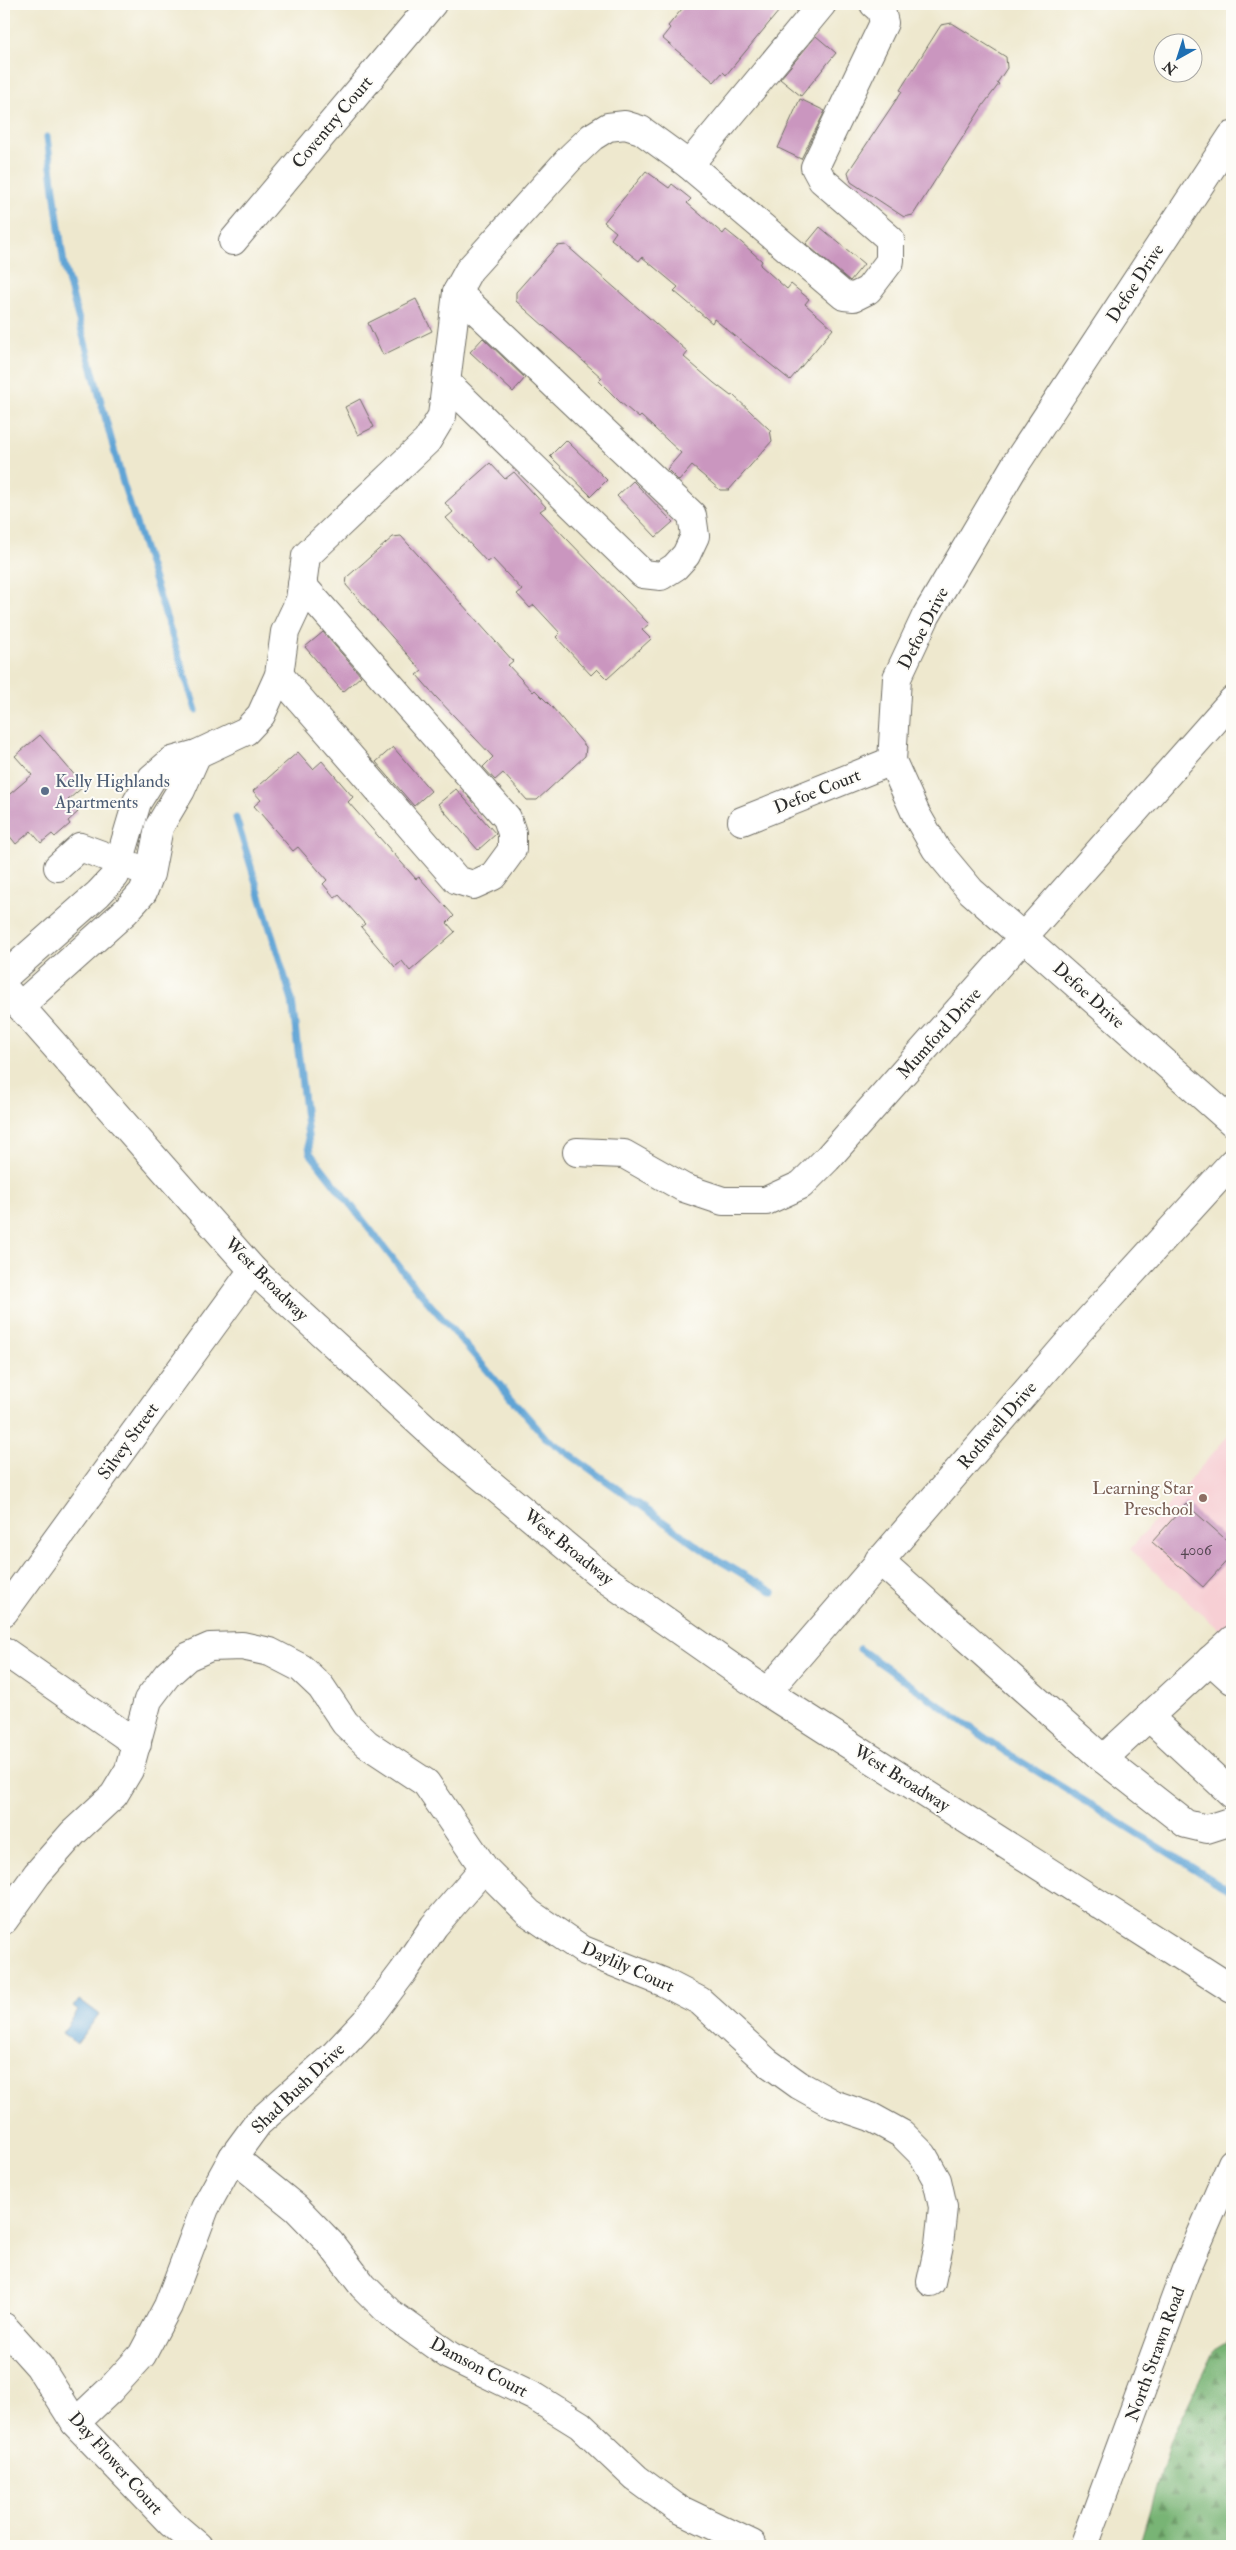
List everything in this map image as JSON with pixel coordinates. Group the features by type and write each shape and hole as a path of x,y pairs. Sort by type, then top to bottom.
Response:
{"street":[{"name":"Coventry Court","path":"233,241 432,4"},
{"path":"689,165 822,4"},
{"path":"4,977 98,894 115,876 121,862 138,802 152,778 172,761 197,754 246,731 261,715 279,674 285,632 300,600 306,556 427,441 442,416 457,292 470,270 559,170 592,137 608,127 625,125 641,130 689,165 844,296 854,297 868,290 890,261 890,238 822,180 815,167 884,23 881,10 874,4"},
{"name":"Defoe Drive","path":"1232,136 1017,462 926,616 897,678 892,761 916,814 936,849 971,891 1232,1122"},
{"path":"447,383 644,574 661,576 675,567 686,555 695,536 692,515 457,292"},
{"path":"279,674 457,880 473,884 493,876 512,850 512,833 507,818 302,585"},
{"name":"Mumford Drive","path":"577,1152 624,1154 684,1188 723,1201 766,1201 801,1185 827,1159 1232,701"},
{"path":"12,997 126,911 143,892 150,874 159,827 181,790 197,754"},
{"name":"Defoe Court","path":"742,821 892,761"},
{"path":"58,867 80,847 150,874"},
{"name":"West Broadway","path":"12,997 253,1270 445,1446 603,1577 766,1692 1232,1989"},
{"name":"Rothwell Drive","path":"766,1692 878,1560 1075,1335 1232,1163"},
{"name":"Silvey Street","path":"4,1612 253,1270"},
{"path":"878,1560 1103,1759 1186,1824 1207,1829 1232,1821"},
{"path":"1103,1759 1232,1640"},
{"name":"Daylily Court","path":"137,1744 148,1700 167,1675 187,1657 210,1647 242,1646 270,1652 301,1668 321,1687 345,1723 367,1744 426,1783 484,1868 529,1913 583,1950 664,1982 700,2001 767,2062 800,2086 833,2104 871,2117 902,2134 923,2155 937,2180 942,2207 939,2245 931,2282"},
{"path":"4,1651 137,1744 129,1770 114,1795 67,1840 37,1874 4,1920"},
{"path":"1210,1660 1232,1680"},
{"path":"1149,1717 1232,1794"},
{"name":"Shad Bush Drive","path":"75,2423 110,2390 142,2355 168,2306 205,2208 232,2157 258,2123 289,2093 332,2057 366,2021 403,1972 434,1926 484,1868"},
{"name":"Damson Court","path":"232,2157 296,2208 330,2243 363,2286 390,2313 450,2356 535,2397 580,2425 636,2478 678,2508 752,2544"},
{"name":"North Strawn Road","path":"1084,2546 1185,2272 1232,2164"},
{"name":"Day Flower Court","path":"4,2327 39,2366 75,2423 171,2524 198,2546"}],"shaded area":[{"name":"Learning Star Preschool","path":"1232,1431 1232,1622 1223,1633 1130,1549"}],"green space":[{"path":"1232,2339 1232,2546 1139,2546 1169,2444 1214,2350"}],"water":[{"path":"79,1999 99,2014 77,2044 62,2033 78,2011 73,2007"}],"building":[{"path":"686,4 770,4 779,11 726,75 723,72 714,82 662,38 670,28 668,26"},
{"path":"952,23 1006,57 1007,68 997,83 999,84 984,104 913,215 904,217 851,182 848,172 902,91 900,90 941,25"},
{"path":"816,36 836,53 801,96 780,79"},
{"path":"800,99 825,111 801,159 778,148"},
{"path":"646,171 669,188 672,184 691,199 687,203 723,234 726,230 742,243 762,261 760,265 787,289 791,284 809,299 805,304 833,329 790,380 714,319 712,323 674,291 678,287 642,257 639,261 611,239 616,232 604,222"},
{"path":"820,227 864,264 850,281 806,244"},
{"path":"566,245 688,352 684,357 714,383 731,396 733,395 770,430 772,441 729,490 720,490 692,466 679,481 667,469 681,453 641,416 639,418 620,402 599,381 602,378 516,301 516,292 557,246"},
{"path":"416,299 432,331 383,355 368,323"},
{"path":"483,338 525,378 513,392 470,352"},
{"path":"360,399 374,427 358,435 345,407"},
{"path":"566,440 607,480 591,496 550,456"},
{"path":"490,463 505,479 514,472 546,507 540,511 649,624 642,630 651,639 607,679 597,669 591,675 556,637 560,633 534,605 530,608 517,594 522,590 492,558 487,562 446,518 453,512 445,503"},
{"path":"633,481 673,522 656,537 617,496"},
{"path":"401,536 513,661 508,665 533,692 535,690 552,707 586,747 585,756 537,800 527,800 503,773 495,780 483,767 493,757 417,675 422,671 346,585 347,577 393,537"},
{"path":"323,632 361,676 343,692 305,647"},
{"name":"Kelly Highlands Apartments","path":"40,735 84,786 68,800 78,812 68,821 70,824 55,837 52,834 41,843 31,831 16,844 4,829 4,799 32,775 15,756"},
{"path":"393,747 431,791 414,806 376,762"},
{"path":"298,752 313,769 322,761 353,797 348,802 416,879 419,877 454,916 447,923 455,932 410,971 402,961 395,967 361,927 365,924 339,895 335,898 323,884 327,880 298,847 293,851 254,806 261,800 253,791"},
{"path":"456,789 496,834 478,850 438,804"},
{"name":"Learning Star Preschool","path":"1186,1504 1232,1545 1232,1555 1203,1587 1152,1542"}],"waterway":[{"path":"47,137 64,265 123,483 196,710"},
{"path":"236,818 292,1000 310,1153 416,1288 545,1437 710,1555 773,1592"},
{"path":"860,1649 1004,1751 1232,1892"}],"place":[{"name":"Kelly Highlands Apartments","path":"45,791"},
{"name":"Learning Star Preschool","path":"1203,1498"}]}
